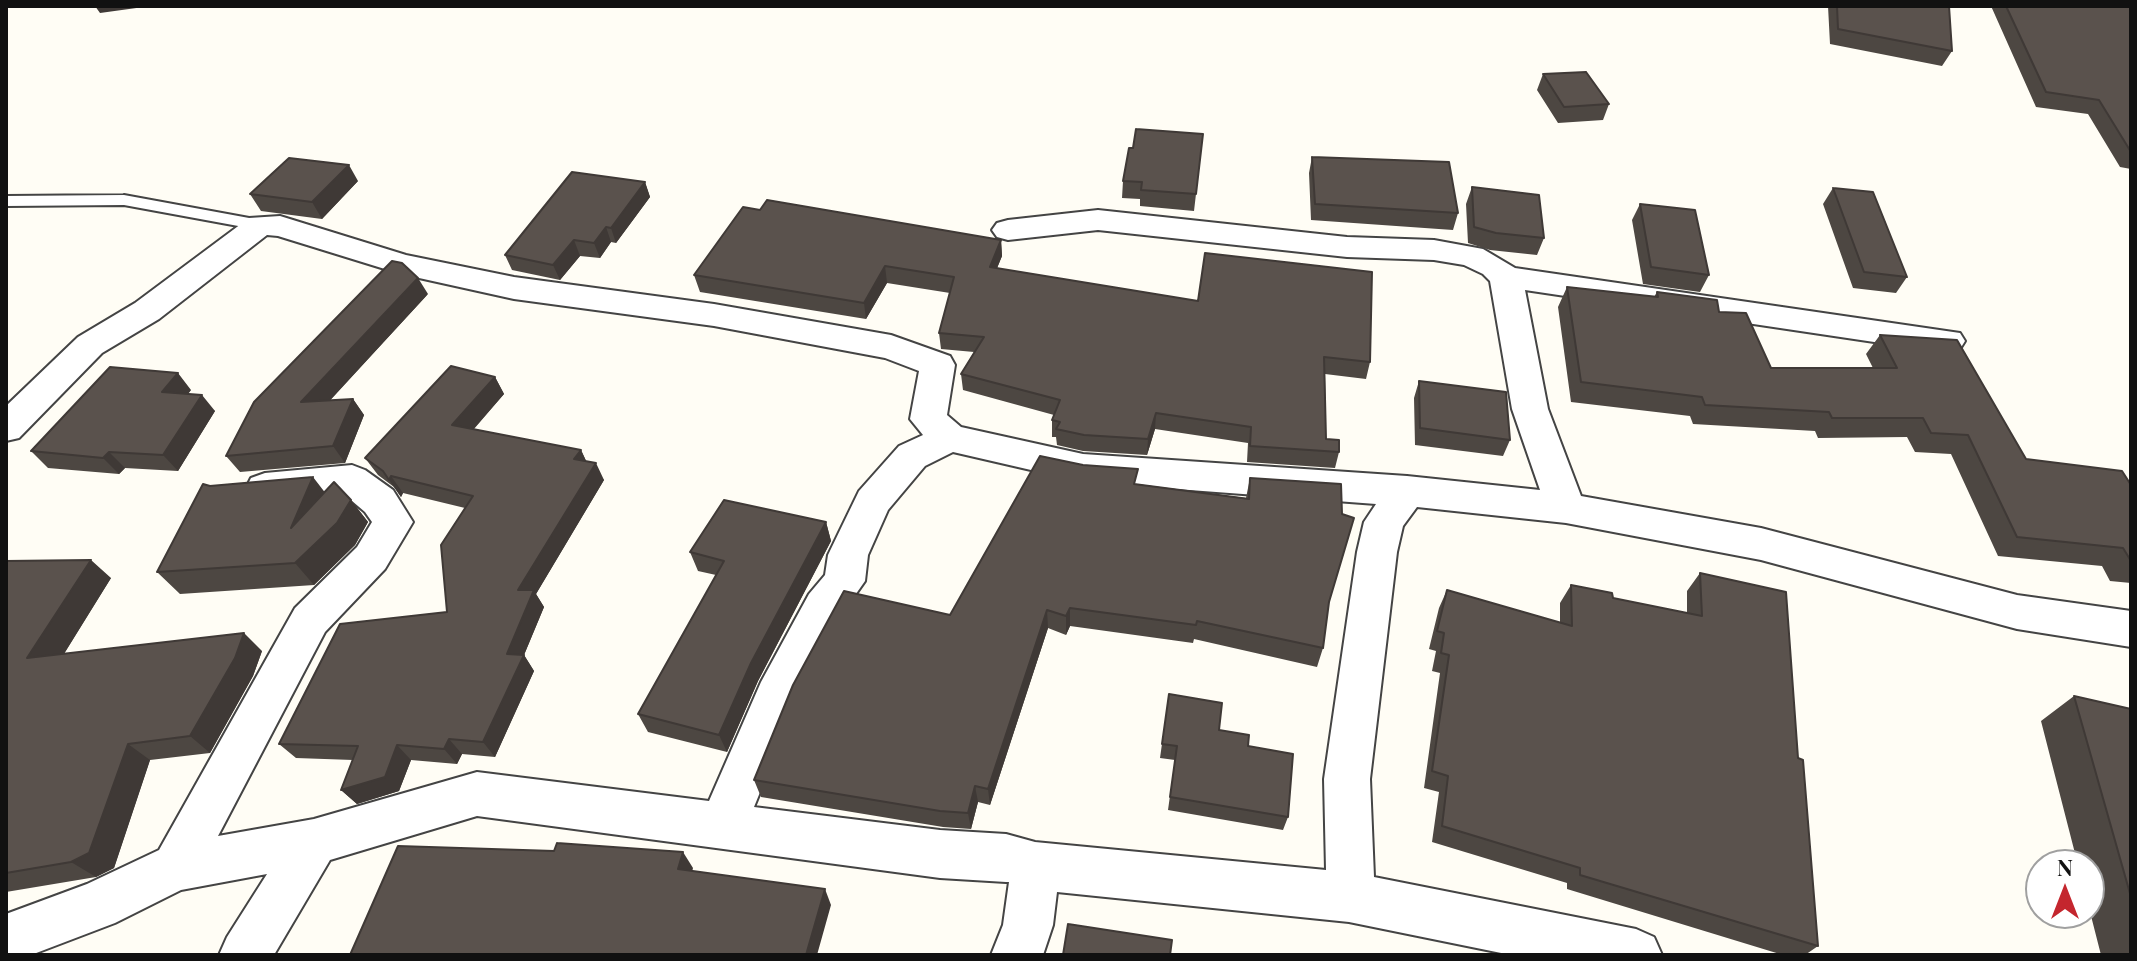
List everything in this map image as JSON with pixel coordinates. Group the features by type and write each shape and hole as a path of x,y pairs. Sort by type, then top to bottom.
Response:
{"street":[{"path":"1008,230 1098,220 1347,247 1434,250 1472,256 1506,277 1948,341"},
{"path":"6,428 90,345 147,311 260,225 280,226 401,264 514,288 714,315 891,347 938,365 928,419 950,438 1083,468 1407,491 1566,508 1761,544 2017,612 2131,629"},
{"path":"1506,277 1530,409 1566,508"},
{"path":"723,824 777,696 824,606 845,581 848,555 873,502 912,456 950,438"},
{"path":"176,867 310,620 371,558 393,522 379,501 352,480 230,491"},
{"path":"1349,897 1351,850 1347,779 1377,552 1384,522 1407,491"},
{"path":"6,939 97,905 176,867 314,842 477,794 940,854 1006,858 1035,866 1349,897 1636,955"},
{"path":"245,955 314,842"},
{"path":"1017,955 1028,925 1035,866"}],"lane":[{"path":"6,201 124,200 260,225"}],"building":[{"path":"1837,6 1949,6 1952,51 1838,29"},
{"path":"2006,6 2131,6 2131,152 2099,100 2046,92"},
{"path":"1586,72 1609,104 1564,107 1543,74"},
{"path":"1136,129 1203,134 1196,194 1141,190 1142,182 1123,181"},
{"path":"1312,157 1449,162 1458,213 1315,204"},
{"path":"289,158 349,165 312,202 250,194"},
{"path":"572,172 645,182 611,228 606,227 594,243 574,240 553,265 505,255"},
{"path":"1472,187 1539,195 1544,238 1496,233 1474,227"},
{"path":"1833,188 1873,192 1907,277 1864,272"},
{"path":"767,200 1001,240 990,267 1198,301 1205,253 1372,272 1370,362 1324,357 1326,439 1339,440 1339,452 1250,446 1251,427 1156,413 1148,439 1084,435 1056,429 1060,422 1052,420 1060,400 961,374 984,337 939,333 954,277 885,266 864,303 694,275 743,207 760,210"},
{"path":"1640,204 1695,210 1709,275 1651,267"},
{"path":"392,261 402,263 418,278 301,402 353,399 333,446 226,456 254,402"},
{"path":"1567,287 1658,297 1657,292 1717,300 1719,312 1746,313 1771,368 1897,368 1880,335 1957,340 2026,459 2122,471 2131,485 2131,561 2123,548 2017,537 1968,435 1931,433 1923,418 1832,418 1829,412 1705,405 1702,397 1581,382"},
{"path":"451,366 495,377 452,425 581,450 574,459 596,463 518,590 534,590 507,654 524,655 483,742 449,739 444,749 397,745 385,777 341,790 358,746 279,744 340,624 447,612 441,545 473,496 391,476 389,480 383,471 365,458"},
{"path":"110,367 178,373 162,392 202,395 163,455 109,452 103,458 31,451"},
{"path":"1419,381 1506,392 1510,440 1420,428"},
{"path":"1040,456 1083,465 1138,469 1134,484 1249,499 1250,478 1341,484 1342,514 1354,518 1329,602 1323,648 1197,621 1196,625 1070,608 1066,616 1047,610 988,789 975,786 968,813 754,780 793,685 844,591 950,615"},
{"path":"313,477 291,528 334,482 351,500 337,523 295,563 157,572 203,484 210,486"},
{"path":"724,500 826,522 751,663 719,735 638,714 724,561 690,552"},
{"path":"91,560 27,658 244,633 235,658 190,736 128,744 89,853 71,862 6,873 6,561"},
{"path":"1700,573 1786,592 1798,758 1803,760 1818,946 1580,875 1580,868 1442,826 1448,776 1432,771 1449,655 1441,653 1444,633 1437,631 1447,590 1572,626 1571,585 1612,593 1613,598 1702,616"},
{"path":"1169,694 1222,703 1219,730 1249,735 1248,746 1293,754 1288,817 1170,797 1177,746 1162,744"},
{"path":"2074,696 2131,709 2131,897"},
{"path":"557,843 683,852 678,869 825,889 806,955 350,955 398,846 554,851"},
{"path":"1068,924 1172,940 1170,955 1063,955"}]}
